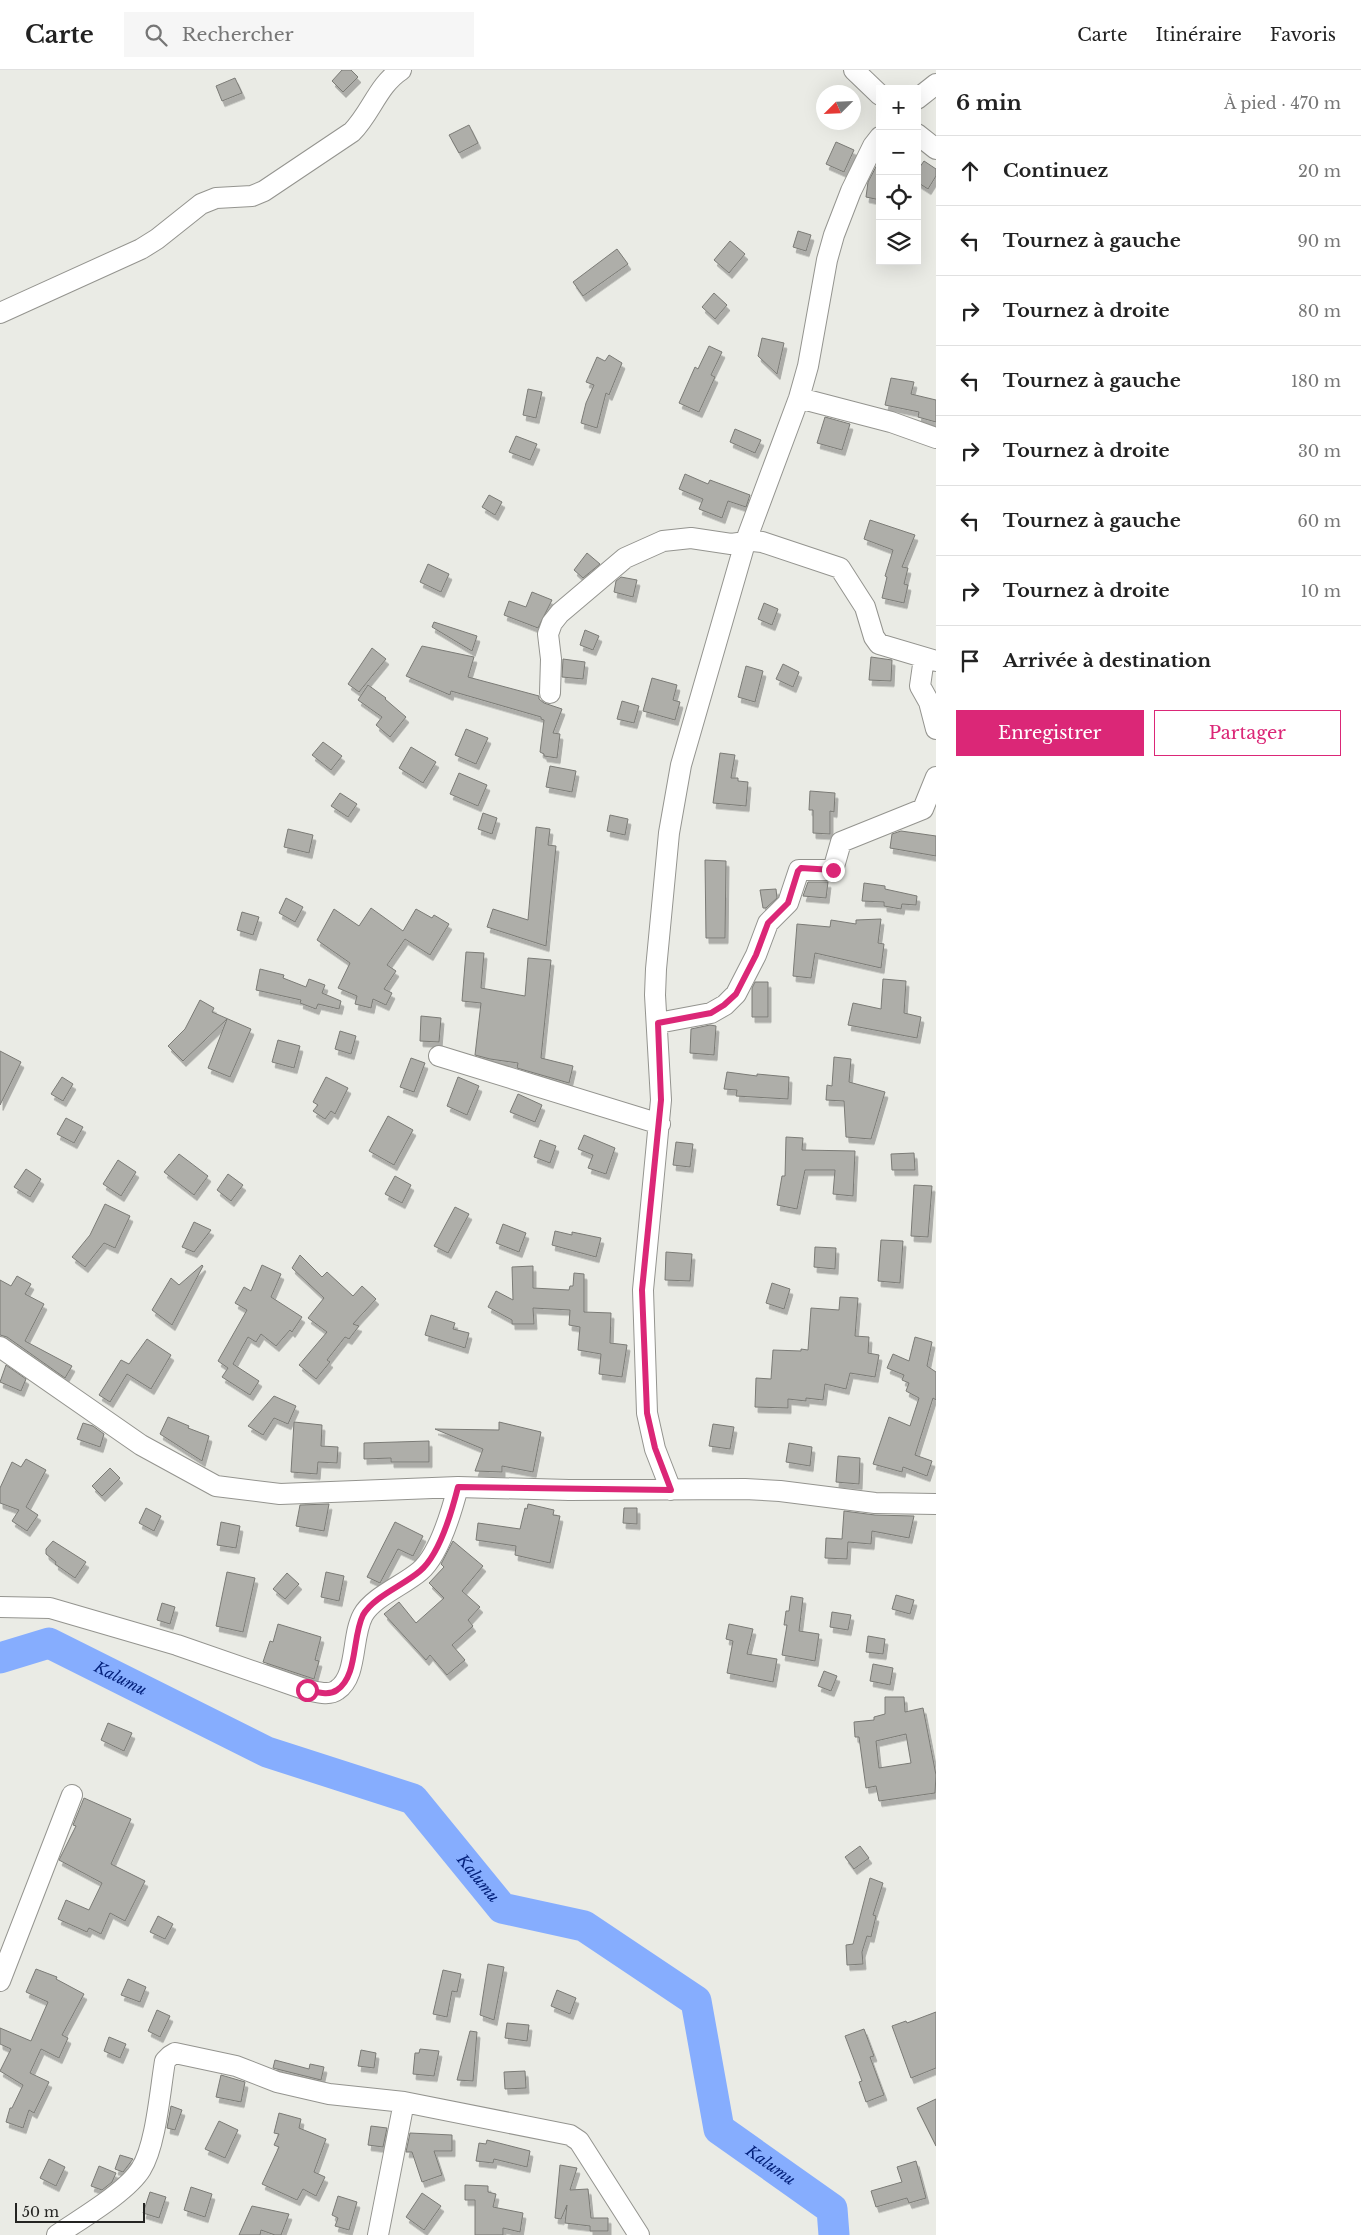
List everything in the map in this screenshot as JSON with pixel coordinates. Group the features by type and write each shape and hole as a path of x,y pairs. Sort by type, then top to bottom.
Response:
{"street":[{"path":"0,314 141,249 200,204 216,198 252,196 264,191 352,132 361,123 386,82 401,70"},
{"path":"854,70 876,91"},
{"path":"921,96 936,84"},
{"path":"921,137 936,149"},
{"path":"671,1490 655,1448 647,1413 642,1318 642,1290 660,1124 661,1100 655,995 669,833 681,765 745,543 799,398 808,366 827,260 834,235 851,191 876,142"},
{"path":"799,398 891,422 936,438"},
{"path":"550,692 551,659 548,634 552,623 560,613 625,558 663,541 676,538 691,538 719,543 762,542 840,568 865,607 874,637 879,644 930,659 920,686 929,702 936,729"},
{"path":"658,1023 711,1013 736,994 756,955 768,923 788,903 799,870 801,868 832,871 842,842 923,810 936,776 936,768"},
{"path":"439,1056 660,1124"},
{"path":"2,1352 141,1445 216,1486 280,1494 458,1487 671,1490 745,1489 780,1491 875,1503 936,1504"},
{"path":"0,1607 50,1608 177,1645 307,1690 323,1693 336,1691 348,1680 363,1616 370,1606 422,1570 449,1519 458,1487"},
{"path":"0,1981 72,1794"},
{"path":"57,2235 132,2182 142,2169 150,2149 165,2061 176,2053 236,2066 277,2082 308,2090 404,2102 574,2137 639,2235"},
{"path":"378,2235 404,2102"}],"building":[{"path":"342,70 351,70 358,77 343,92 332,81"},
{"path":"235,78 242,93 222,101 216,86"},
{"path":"469,125 478,143 459,153 449,135"},
{"path":"836,142 854,150 844,172 826,164"},
{"path":"924,161 936,169 936,176 928,189 921,185 921,165"},
{"path":"876,167 876,199 866,197 868,182"},
{"path":"798,231 811,235 806,251 793,247"},
{"path":"730,241 745,254 729,273 714,260"},
{"path":"617,249 628,264 583,296 573,282"},
{"path":"714,293 727,305 715,319 702,307"},
{"path":"762,338 784,343 777,374 758,356"},
{"path":"709,346 722,352 711,375 715,377 699,412 679,403 695,367 698,369"},
{"path":"609,355 622,363 609,395 606,393 597,428 581,423 586,403 594,385 586,382 597,357 605,361"},
{"path":"891,378 914,382 911,394 936,400 936,422 918,417 919,412 885,405"},
{"path":"528,389 542,392 536,418 523,415"},
{"path":"825,417 850,424 842,450 817,443"},
{"path":"735,429 761,440 755,453 730,442"},
{"path":"516,436 537,444 530,460 509,452"},
{"path":"685,474 708,484 710,480 750,495 746,507 728,501 722,518 699,509 703,499 679,489"},
{"path":"489,495 502,502 495,515 482,507"},
{"path":"870,520 915,535 902,567 908,568 904,584 908,585 904,603 882,598 887,577 885,576 893,550 864,539"},
{"path":"587,553 600,564 583,578 574,570"},
{"path":"428,564 449,574 441,592 420,582"},
{"path":"621,577 637,580 633,597 614,592 616,581"},
{"path":"532,592 552,600 538,628 504,615 509,601 526,607"},
{"path":"764,603 778,609 772,625 758,619"},
{"path":"434,622 477,636 472,651 432,627"},
{"path":"585,630 599,636 593,650 580,645"},
{"path":"422,646 474,657 468,677 539,696 539,699 544,703 562,709 553,733 560,734 557,758 544,756 540,752 544,720 541,717 451,691 450,695 406,676"},
{"path":"372,648 386,659 359,692 348,684"},
{"path":"871,657 892,660 891,681 869,680"},
{"path":"563,659 585,662 583,679 562,677"},
{"path":"783,664 799,672 793,687 776,679"},
{"path":"746,666 763,671 755,702 738,697"},
{"path":"652,678 677,685 673,700 680,702 675,720 643,711"},
{"path":"368,685 386,698 406,717 390,737 376,725 382,717 358,700"},
{"path":"622,701 639,706 634,723 617,719"},
{"path":"466,729 488,738 476,764 455,755"},
{"path":"323,742 342,756 331,770 312,755"},
{"path":"411,747 436,762 423,783 399,768"},
{"path":"720,753 735,755 731,778 738,778 738,781 748,782 746,806 713,803"},
{"path":"550,766 576,771 572,792 546,787"},
{"path":"459,773 487,785 478,806 450,794"},
{"path":"810,791 835,793 834,812 830,811 830,834 813,833 813,810 809,810"},
{"path":"340,793 357,804 348,817 331,806"},
{"path":"483,813 497,818 492,834 478,829"},
{"path":"610,815 628,819 625,835 607,831"},
{"path":"536,827 550,829 548,845 556,846 546,946 487,927 493,909 528,920"},
{"path":"288,829 313,835 309,853 284,847"},
{"path":"901,831 936,836 936,856 890,848 892,834"},
{"path":"705,860 726,861 725,938 706,938"},
{"path":"808,882 828,882 826,898 803,896"},
{"path":"864,883 885,886 885,889 917,896 916,905 902,904 901,909 884,906 884,902 862,901"},
{"path":"776,889 777,898 766,908 763,908 760,890"},
{"path":"286,898 303,907 295,922 279,913"},
{"path":"371,908 403,931 416,909 432,918 434,915 449,924 430,955 405,939 387,965 396,971 384,989 392,993 386,1005 373,999 371,1008 355,1004 357,996 338,988 350,963 317,940 334,909 359,926"},
{"path":"242,912 259,917 253,935 237,930"},
{"path":"881,919 878,943 884,944 881,968 815,953 811,978 793,976 797,924 830,927 831,920 856,924 856,920"},
{"path":"466,952 484,953 481,988 525,996 528,958 551,960 541,1058 573,1066 569,1083 517,1068 518,1063 475,1055 481,1003 462,1001"},
{"path":"260,969 284,975 283,978 306,987 309,979 325,985 322,993 341,1001 339,1009 318,1004 316,1009 300,1003 301,1000 256,990"},
{"path":"883,979 906,981 904,1013 921,1017 917,1038 848,1025 853,1003 881,1009"},
{"path":"755,982 768,982 768,1017 752,1017 752,988"},
{"path":"200,1000 214,1008 212,1012 251,1029 230,1077 208,1068 227,1019 183,1061 168,1046 185,1029"},
{"path":"421,1016 441,1018 439,1042 420,1041"},
{"path":"710,1025 716,1026 714,1055 690,1053 691,1029"},
{"path":"340,1031 356,1036 351,1054 335,1049"},
{"path":"278,1040 300,1046 294,1068 272,1062"},
{"path":"0,1051 21,1062 0,1105"},
{"path":"834,1057 851,1059 849,1082 885,1092 871,1139 846,1137 844,1101 826,1100 827,1085 832,1086"},
{"path":"411,1058 425,1063 414,1092 400,1087"},
{"path":"727,1072 757,1076 757,1074 789,1077 788,1099 736,1096 737,1090 724,1089"},
{"path":"62,1077 73,1084 63,1101 51,1094"},
{"path":"326,1077 348,1088 335,1114 331,1111 325,1119 313,1111 318,1105 313,1102"},
{"path":"458,1077 479,1086 467,1115 447,1106"},
{"path":"518,1094 542,1105 535,1122 510,1112"},
{"path":"388,1116 413,1130 394,1165 369,1151"},
{"path":"66,1118 83,1127 74,1143 57,1134"},
{"path":"584,1135 615,1148 606,1174 588,1168 593,1155 578,1149"},
{"path":"786,1137 803,1138 802,1150 855,1151 853,1196 833,1194 835,1170 805,1170 797,1209 777,1205 782,1176 785,1176"},
{"path":"540,1140 556,1146 550,1163 534,1157"},
{"path":"676,1142 693,1144 690,1167 673,1165"},
{"path":"914,1153 915,1170 892,1170 891,1154"},
{"path":"179,1154 208,1176 194,1195 164,1172"},
{"path":"118,1160 136,1172 121,1196 103,1184"},
{"path":"26,1169 41,1179 30,1197 14,1187"},
{"path":"228,1174 243,1185 231,1201 217,1190"},
{"path":"395,1176 411,1185 402,1203 385,1194"},
{"path":"914,1185 932,1186 928,1237 911,1236"},
{"path":"105,1204 130,1216 115,1248 104,1243 85,1267 72,1257 90,1235"},
{"path":"455,1207 469,1214 448,1253 434,1246"},
{"path":"194,1222 211,1230 194,1252 182,1247"},
{"path":"503,1224 526,1233 519,1252 496,1243"},
{"path":"555,1231 572,1235 572,1232 601,1238 596,1257 552,1245"},
{"path":"881,1240 903,1241 900,1283 878,1281"},
{"path":"815,1247 836,1248 835,1269 814,1267"},
{"path":"666,1252 692,1254 690,1281 665,1280"},
{"path":"300,1255 322,1277 327,1272 353,1296 362,1286 376,1299 353,1324 359,1326 349,1339 345,1337 327,1360 330,1362 316,1379 299,1365 327,1332 308,1318 324,1298 292,1268"},
{"path":"202,1265 172,1325 152,1310 171,1278 179,1285"},
{"path":"262,1265 281,1274 271,1297 302,1317 292,1332 290,1330 276,1346 261,1334 256,1342 248,1337 233,1364 259,1381 250,1395 222,1377 228,1368 218,1361 247,1310 235,1303 244,1287 251,1291"},
{"path":"533,1266 533,1288 569,1290 570,1286 573,1286 574,1273 584,1274 584,1312 611,1313 610,1343 627,1345 622,1377 599,1374 601,1354 578,1350 580,1327 569,1325 570,1310 533,1308 534,1324 512,1324 512,1320 488,1307 496,1291 513,1300 512,1267"},
{"path":"17,1276 31,1284 25,1294 44,1304 25,1341 72,1366 65,1378 7,1337 0,1335 0,1280 11,1286"},
{"path":"772,1283 790,1289 784,1309 766,1303"},
{"path":"840,1297 858,1298 855,1336 869,1337 868,1353 879,1355 875,1377 850,1373 846,1389 825,1384 823,1400 806,1398 806,1401 788,1399 788,1408 755,1407 756,1378 771,1379 773,1350 808,1350 811,1308 839,1310"},
{"path":"431,1315 455,1323 453,1329 469,1333 465,1348 425,1335"},
{"path":"915,1337 932,1342 927,1366 936,1372 936,1400 933,1398 915,1455 932,1461 927,1476 903,1467 902,1472 873,1464 889,1417 910,1426 919,1398 906,1391 909,1383 902,1380 904,1375 887,1368 893,1354 909,1361"},
{"path":"147,1339 171,1355 151,1389 127,1374 110,1402 99,1395 121,1360 129,1364"},
{"path":"6,1365 26,1379 21,1391 0,1382"},
{"path":"274,1396 296,1406 288,1424 274,1418 263,1435 248,1426"},
{"path":"168,1417 189,1426 188,1428 209,1436 202,1461 160,1434"},
{"path":"294,1422 322,1425 321,1446 338,1447 337,1463 318,1462 317,1474 291,1472"},
{"path":"499,1422 541,1432 533,1472 502,1466 502,1472 475,1471 483,1449 435,1429 499,1430"},
{"path":"83,1423 93,1426 104,1434 100,1447 77,1439"},
{"path":"713,1424 734,1427 730,1449 709,1446"},
{"path":"429,1441 429,1462 391,1462 391,1458 364,1459 364,1443"},
{"path":"789,1443 812,1447 810,1466 786,1462"},
{"path":"838,1456 860,1458 859,1484 836,1482"},
{"path":"26,1459 46,1470 26,1507 38,1515 27,1531 12,1521 19,1510 0,1503 0,1488 12,1462 21,1467"},
{"path":"110,1468 120,1478 102,1496 92,1486"},
{"path":"329,1504 324,1531 296,1526 300,1505"},
{"path":"528,1504 554,1510 553,1515 560,1516 550,1563 515,1555 516,1546 476,1540 478,1523 520,1529 525,1508 527,1509"},
{"path":"146,1508 161,1516 154,1531 139,1523"},
{"path":"624,1508 637,1508 637,1524 623,1523"},
{"path":"844,1511 875,1515 914,1516 909,1538 872,1531 871,1544 848,1542 847,1559 825,1558 826,1538 842,1539"},
{"path":"221,1522 240,1526 236,1548 217,1545"},
{"path":"395,1522 423,1536 413,1556 398,1549 380,1583 367,1577"},
{"path":"53,1541 86,1562 75,1578 55,1564 56,1562 46,1554 46,1549"},
{"path":"453,1541 483,1566 462,1591 480,1607 468,1620 473,1626 452,1645 465,1660 447,1675 430,1655 426,1660 384,1614 399,1602 416,1623 444,1598 429,1583 444,1567 441,1564"},
{"path":"227,1572 255,1578 243,1632 216,1626"},
{"path":"326,1572 344,1576 339,1601 321,1597"},
{"path":"287,1573 299,1584 285,1599 273,1589"},
{"path":"896,1595 914,1600 910,1614 892,1609"},
{"path":"791,1596 803,1598 799,1631 819,1634 815,1661 782,1655 787,1625 784,1625 786,1611 789,1611"},
{"path":"162,1603 175,1607 170,1624 157,1620"},
{"path":"832,1612 851,1615 848,1630 830,1627"},
{"path":"278,1624 321,1637 315,1660 319,1661 314,1679 263,1662 270,1641 273,1642"},
{"path":"729,1624 753,1629 747,1654 777,1659 773,1682 727,1673 733,1641 726,1639"},
{"path":"868,1636 885,1639 883,1654 866,1652"},
{"path":"873,1664 893,1668 890,1685 870,1681"},
{"path":"824,1671 837,1676 831,1691 818,1686"},
{"path":"885,1697 904,1697 905,1712 923,1708 936,1775 935,1793 879,1801 876,1786 866,1788 859,1737 855,1737 854,1722 874,1720 874,1717 885,1714","holes":["906,1734 911,1763 879,1768 876,1741"]},
{"path":"108,1723 132,1733 124,1751 101,1740"},
{"path":"84,1798 131,1819 111,1864 145,1881 125,1921 110,1913 101,1934 89,1928 87,1932 58,1919 66,1900 89,1910 102,1883 59,1860 76,1826 73,1825"},
{"path":"860,1846 869,1858 854,1869 845,1857"},
{"path":"870,1878 883,1883 873,1915 876,1916 871,1937 867,1936 862,1952 863,1964 847,1965 846,1945 853,1944"},
{"path":"158,1916 173,1924 165,1939 150,1932"},
{"path":"488,1964 504,1967 494,2020 480,2015"},
{"path":"36,1969 57,1977 56,1979 84,1994 62,2035 68,2038 59,2058 41,2049 30,2073 49,2082 34,2113 29,2110 23,2128 6,2122 10,2108 12,2108 23,2085 0,2071 11,2049 0,2044 0,2028 31,2041 48,2002 26,1992"},
{"path":"443,1970 461,1974 457,1992 452,1991 447,2017 433,2014"},
{"path":"128,1979 146,1987 140,2002 121,1995"},
{"path":"557,1990 576,1998 570,2014 551,2006"},
{"path":"157,2010 170,2016 160,2037 148,2031"},
{"path":"936,2012 936,2068 911,2078 892,2026 906,2021 907,2023"},
{"path":"507,2023 529,2025 527,2041 505,2038"},
{"path":"864,2029 874,2056 870,2057 884,2095 866,2102 859,2082 862,2081 845,2036"},
{"path":"470,2031 477,2032 473,2081 457,2080"},
{"path":"109,2037 126,2044 120,2058 104,2051"},
{"path":"420,2049 439,2051 434,2076 413,2074 415,2053 419,2053"},
{"path":"361,2050 376,2053 374,2068 358,2066"},
{"path":"275,2060 309,2069 310,2064 324,2067 321,2080 273,2068"},
{"path":"525,2071 526,2088 505,2089 504,2072"},
{"path":"221,2075 245,2082 241,2102 216,2097"},
{"path":"936,2099 936,2146 917,2108"},
{"path":"171,2106 182,2110 175,2130 167,2128"},
{"path":"279,2113 301,2119 299,2128 326,2139 314,2172 325,2177 316,2196 303,2189 297,2200 262,2184 279,2147 274,2145 279,2134 274,2133"},
{"path":"219,2121 238,2130 225,2158 205,2149"},
{"path":"371,2126 387,2128 383,2147 368,2145"},
{"path":"410,2133 452,2135 452,2151 434,2151 442,2175 422,2182 412,2152 406,2152"},
{"path":"487,2140 530,2151 527,2167 494,2159 493,2163 476,2161 479,2143 486,2144"},
{"path":"120,2155 133,2159 123,2172 115,2169"},
{"path":"49,2159 65,2167 56,2186 40,2178"},
{"path":"916,2161 926,2198 909,2203 907,2198 876,2207 871,2191 902,2182 897,2167"},
{"path":"560,2165 577,2168 570,2190 588,2189 591,2218 608,2218 608,2231 590,2231 590,2226 565,2223 567,2205 561,2219 555,2218"},
{"path":"99,2166 116,2173 112,2182 102,2190 91,2186"},
{"path":"465,2185 488,2186 488,2192 496,2194 493,2207 523,2213 520,2232 503,2228 503,2235 475,2235 475,2200 465,2200"},
{"path":"191,2187 212,2194 205,2217 184,2210"},
{"path":"150,2192 166,2197 159,2218 143,2213"},
{"path":"422,2193 441,2206 424,2230 406,2217"},
{"path":"338,2196 357,2202 349,2230 335,2226 338,2218 332,2215"},
{"path":"252,2206 289,2214 281,2235 261,2230 260,2235 239,2235"}],"waterway":[{"name":"Kalumu","path":"0,1658 49,1643 267,1752 413,1799 502,1908 584,1926 696,2001 719,2129 832,2209 834,2235"}],"route":[{"path":"307,1690 323,1693 336,1691 348,1680 357,1635 363,1616 370,1606 422,1570 449,1519 458,1487 671,1490 650,1431 647,1413 642,1318 642,1290 660,1124 658,1023 711,1013 724,1005 736,994 756,955 768,923 788,903 798,871 801,868 833,870"}]}
